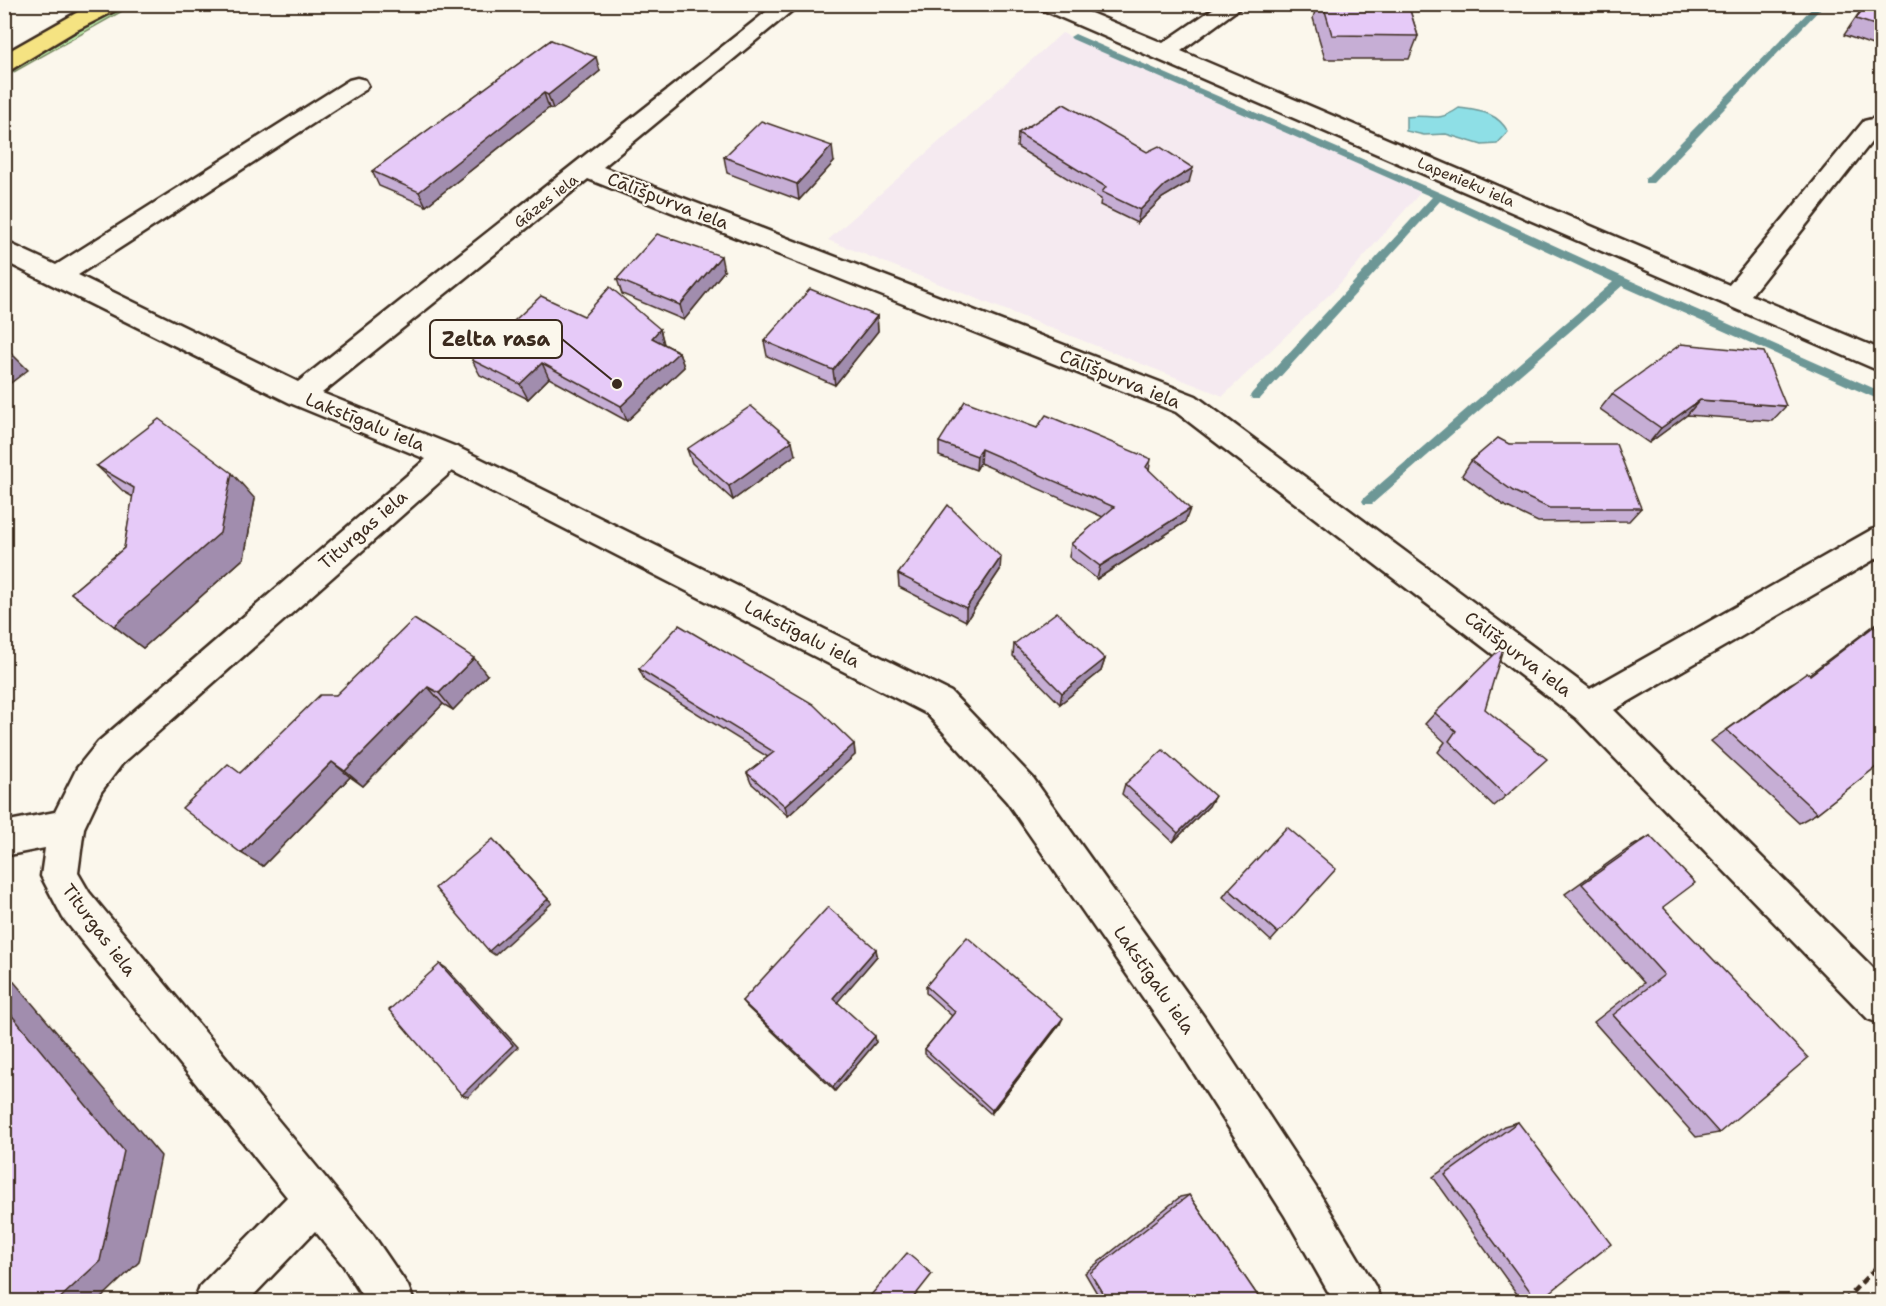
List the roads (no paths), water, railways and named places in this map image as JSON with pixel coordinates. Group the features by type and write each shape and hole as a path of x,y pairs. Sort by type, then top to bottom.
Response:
{"main road":[{"path":"4,64 67,26 110,4"}],"street":[{"name":"Gāzes iela","path":"300,396 790,4"},
{"name":"Lapenieku iela","path":"1049,4 1881,362"},
{"path":"1165,52 1235,4"},
{"path":"57,276 357,85"},
{"path":"1734,298 1872,126"},
{"name":"Cālīšpurva iela","path":"586,169 1186,404 1588,707 1881,1005"},
{"name":"Lakstīgalu iela","path":"4,250 300,396 449,456 939,703 1020,790 1190,1031 1300,1201 1359,1302"},
{"name":"Titurgas iela","path":"392,1302 358,1250 76,905 59,876 66,827 89,780 110,753 449,456"},
{"name":"Cālīšpurva iela","path":"1588,707 1881,539"},
{"path":"4,839 66,827"},
{"path":"216,1302 316,1198"}],"water":[{"path":"1459,108 1493,116 1504,125 1508,132 1497,144 1482,145 1446,134 1424,135 1406,131 1406,117 1445,116"}],"waterway":[{"path":"1649,181 1821,4"},
{"path":"1075,37 1439,196"},
{"path":"1256,396 1439,196"},
{"path":"1439,196 1621,281"},
{"path":"1368,501 1621,281"},
{"path":"1621,281 1882,397"}],"place":[{"name":"Zelta rasa","path":"617,384"}]}
